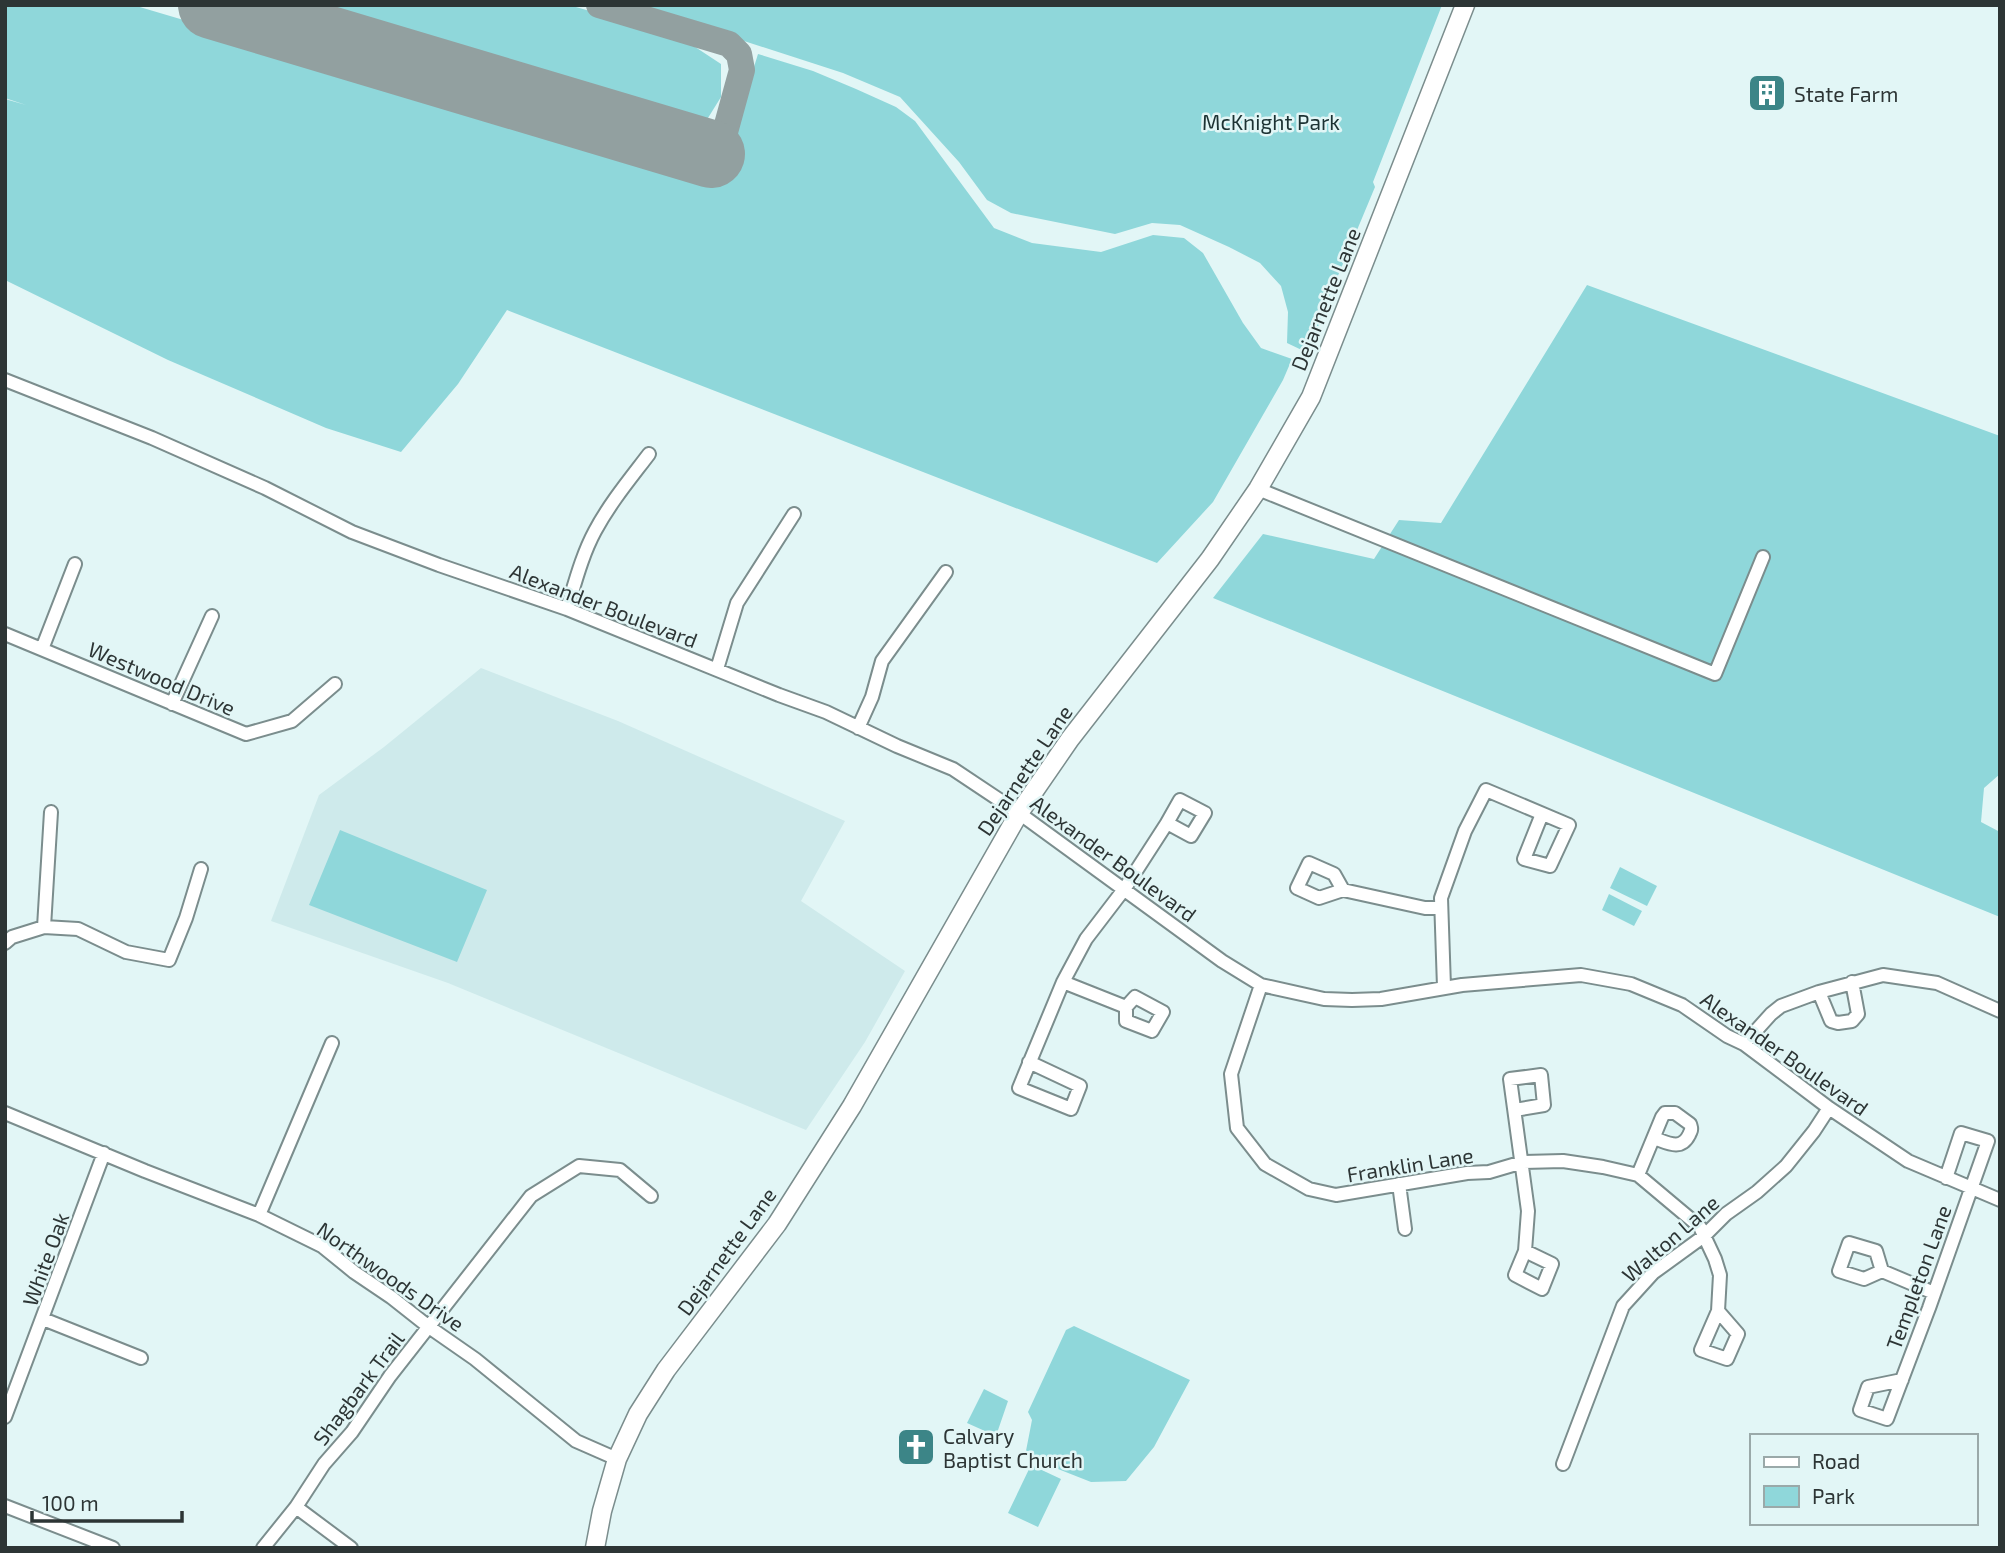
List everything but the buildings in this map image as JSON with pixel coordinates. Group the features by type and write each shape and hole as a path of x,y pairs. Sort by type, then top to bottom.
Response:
{"main road":[{"name":"Dejarnette Lane","path":"595,1548 617,1459 638,1414 666,1370 777,1224 852,1106 1019,813 1069,739 1210,559 1258,489 1311,397 1465,5"}],"street":[{"name":"Alexander Boulevard","path":"5,380 152,438 240,477 352,532 439,565 567,608 826,712 953,769 1125,888 1222,961 1261,985 1324,999 1352,1000 1381,999 1444,987 1581,975 1631,984 1682,1005 1727,1036 1744,1044 1829,1108 1908,1161 2000,1200"},
{"path":"567,608 594,531 649,454"},
{"path":"1258,489 1715,674 1763,557"},
{"path":"718,669 737,603 794,514"},
{"path":"42,649 75,564"},
{"path":"858,728 872,697 882,661 946,572"},
{"path":"172,704 212,616"},
{"name":"Westwood Drive","path":"5,634 246,734 292,722 335,684"},
{"path":"1444,987 1441,898 1465,831 1486,790 1542,814"},
{"path":"44,927 51,812"},
{"path":"1029,1062 1080,1086 1071,1109 1019,1088 1029,1062 1063,982 1086,939 1125,888 1167,822"},
{"path":"5,943 12,937 44,927 78,929 126,952 170,960 201,869"},
{"path":"1343,890 1425,908 1440,908"},
{"path":"1744,1044 1770,1014 1781,1006 1819,992 1883,975 1937,983 2000,1011"},
{"path":"1063,982 1126,1007"},
{"path":"1819,992 1831,1021 1852,1021 1858,1014 1852,982"},
{"name":"Franklin Lane","path":"1261,985 1231,1074 1237,1128 1265,1164 1309,1189 1336,1195 1467,1173 1489,1172 1523,1162 1563,1161 1638,1175 1702,1231"},
{"path":"259,1215 332,1043"},
{"name":"Walton Lane","path":"1563,1464 1623,1306 1653,1273 1786,1166 1829,1108"},
{"path":"1515,1110 1528,1211 1525,1251"},
{"name":"Northwoods Drive","path":"5,1113 259,1215 322,1247 486,1367 576,1441 617,1459"},
{"name":"Templeton Lane","path":"1902,1380 1988,1141 1961,1133 1946,1178"},
{"path":"1638,1175 1654,1138"},
{"name":"White Oak","path":"5,1417 104,1153"},
{"name":"Shagbark Trail","path":"263,1548 296,1507 324,1464 352,1432 390,1376 531,1196 579,1167 620,1170 651,1196"},
{"path":"1399,1184 1405,1229"},
{"path":"1702,1231 1720,1275 1718,1311"},
{"path":"1882,1271 1934,1293"},
{"path":"43,1319 141,1359"},
{"path":"5,1506 113,1548"},
{"path":"296,1507 351,1548"}],"shaded area":[{"path":"481,668 618,721 845,821 801,901 905,971 865,1042 806,1130 448,983 271,921 319,795 384,747"}],"green space":[{"path":"5,5 133,5 719,179 758,54 813,71 856,89 896,107 915,121 994,228 1032,243 1101,252 1153,235 1184,238 1203,253 1243,323 1261,348 1292,359 1283,380 1213,502 1157,563 507,310 458,384 401,452 326,428 168,360 5,280 5,99 26,105 5,98"},
{"path":"295,5 569,5 680,37 721,64 721,97 703,126"},
{"name":"McKnight Park","path":"633,5 1442,5 1373,182 1375,187 1308,353 1287,343 1288,312 1281,286 1260,263 1229,247 1180,225 1152,223 1115,234 1011,213 987,200 959,162 900,97 843,73"},
{"path":"1587,285 2000,436 2000,774 1984,788 1981,822 2000,832 2000,917 1213,598 1263,534 1374,559 1399,520 1441,523"},
{"path":"340,830 487,890 457,962 309,905"},
{"path":"1620,867 1657,886 1647,906 1610,888"},
{"path":"1609,894 1642,911 1634,926 1602,910"},
{"path":"1074,1326 1190,1380 1154,1447 1126,1481 1091,1482 1025,1456 1032,1420 1028,1412 1066,1330"},
{"path":"984,1389 1008,1401 996,1436 967,1423"},
{"path":"1031,1465 1061,1479 1038,1527 1008,1513"}],"taxiway":[{"path":"599,5 729,44 739,54 742,70 725,132 711,154"}],"runway":[{"path":"212,5 711,154"}],"place":[{"name":"State Farm","path":"1767,93"},
{"name":"Calvary Baptist Church","path":"916,1447"}]}
